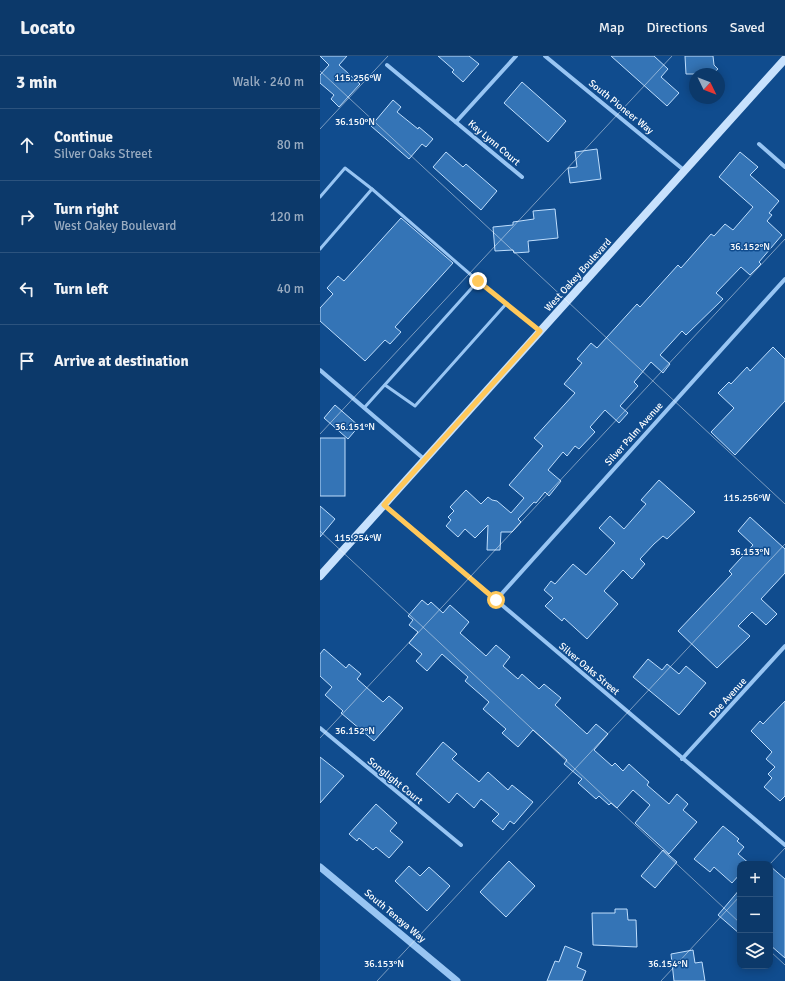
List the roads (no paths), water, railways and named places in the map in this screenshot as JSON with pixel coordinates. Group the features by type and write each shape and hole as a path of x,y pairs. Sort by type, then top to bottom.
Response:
{"main road":[{"name":"West Oakey Boulevard","path":"320,576 686,171 785,59"}],"street":[{"name":"Kay Lynn Court","path":"456,122 516,56"},
{"name":"South Pioneer Way","path":"545,56 686,171"},
{"name":"Kay Lynn Court","path":"387,65 522,177"},
{"path":"759,144 785,167"},
{"name":"Silver Palm Avenue","path":"496,600 785,279"},
{"path":"320,370 424,460"},
{"name":"Silver Oaks Street","path":"384,505 682,760 785,845"},
{"name":"Doe Avenue","path":"682,760 785,646"},
{"name":"Songlight Court","path":"320,728 460,845"},
{"name":"South Tenaya Way","path":"320,867 457,981"}],"lane":[{"path":"320,196 345,168 372,189 478,281 540,331"},
{"path":"320,249 372,189"},
{"path":"364,408 478,281"},
{"path":"385,385 415,406 506,304"}]}
